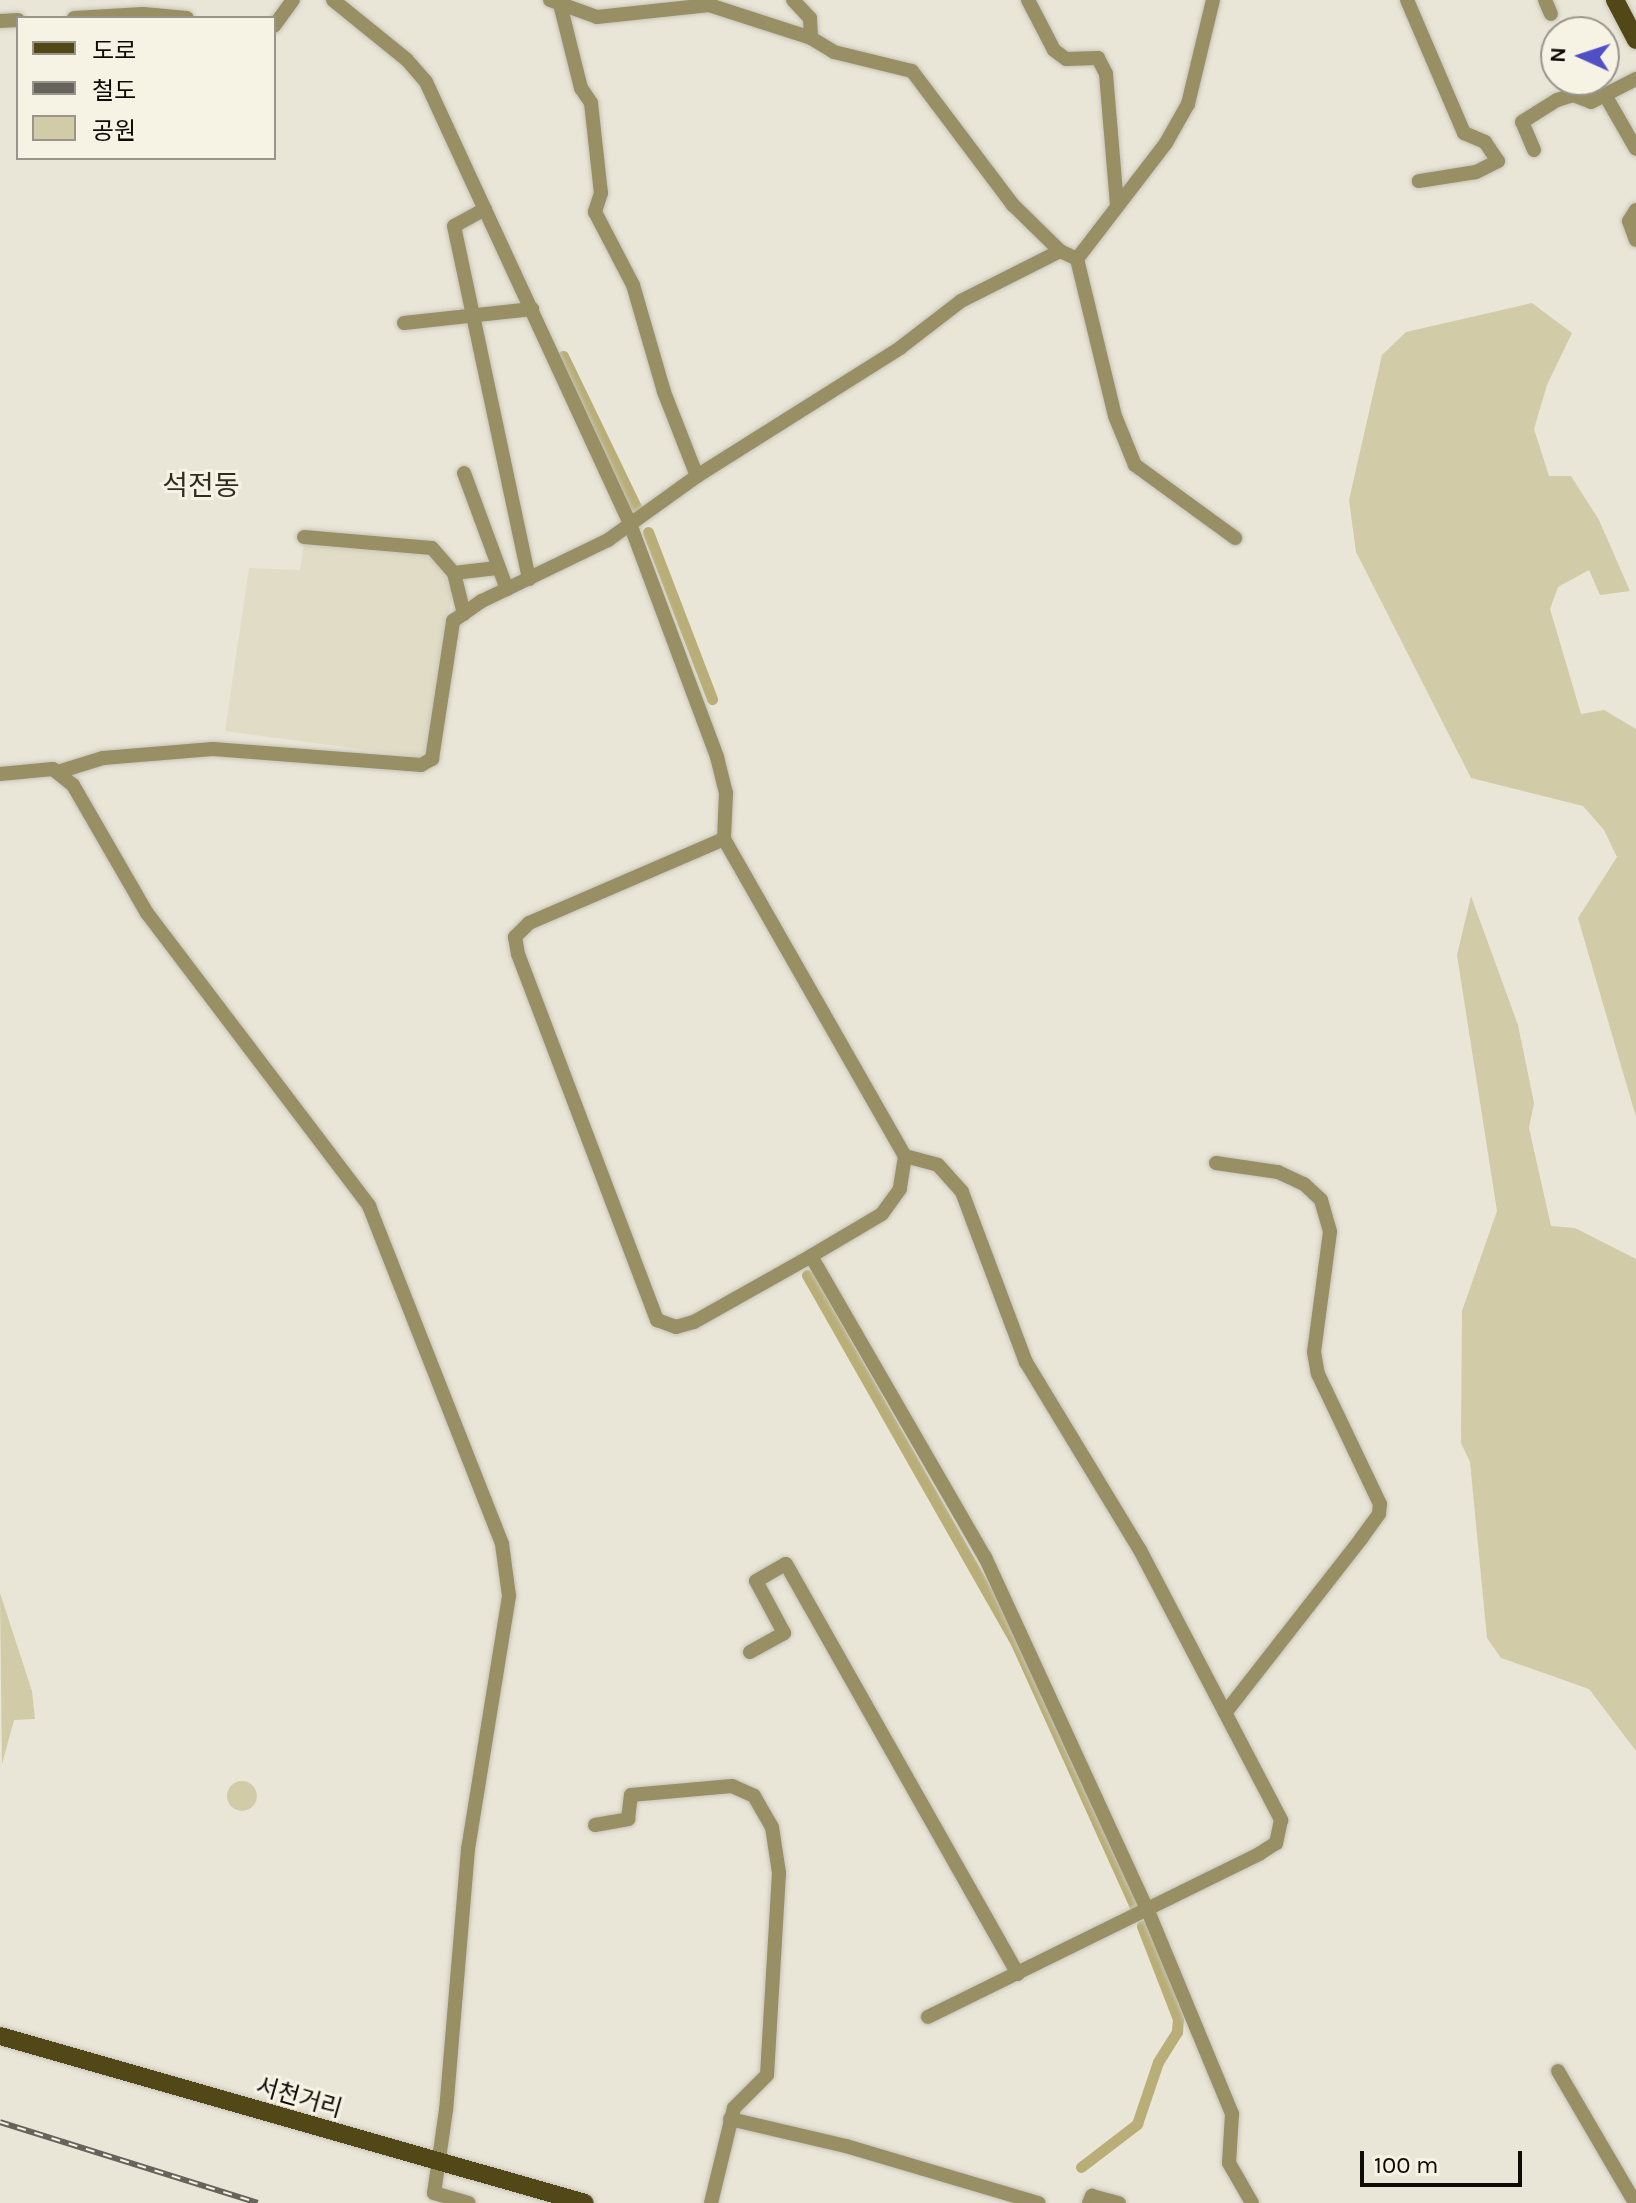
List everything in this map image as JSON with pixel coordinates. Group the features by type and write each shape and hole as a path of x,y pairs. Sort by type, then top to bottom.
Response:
{"main road":[{"path":"1615,0 1636,40"},
{"name":"서천거리","path":"0,2036 585,2203"}],"street":[{"path":"276,23 293,0"},
{"path":"335,0 407,60 426,82 630,524 717,757 726,793 724,839 905,1156 900,1189 882,1214 694,1322 676,1327 657,1320 515,937 529,923 724,839"},
{"path":"793,0 810,18 811,38"},
{"path":"1028,0 1054,50 1066,59 1098,58 1106,74 1117,206"},
{"path":"1206,0 1209,16"},
{"path":"1077,259 1166,143 1188,104 1213,0"},
{"path":"1407,0 1464,133 1485,142 1498,161 1496,166 1476,172 1419,181"},
{"path":"555,2 588,15 612,17 692,2 811,38 834,52 912,71 1013,205 1060,251 1077,259"},
{"path":"555,2 581,88 591,103 601,193 595,212 633,285 664,392 697,476"},
{"path":"108,16 165,16"},
{"path":"1534,150 1522,122 1557,100 1570,96"},
{"path":"1576,96 1591,102 1603,96"},
{"path":"1606,96 1636,149"},
{"path":"485,209 454,226 471,318 529,579"},
{"path":"1636,210 1629,221 1636,240"},
{"path":"0,774 61,771 103,758 213,749 421,765 432,759 449,631 464,614 630,524 697,476 900,348 961,301 1060,251"},
{"path":"1077,259 1124,447 1143,474 1235,538"},
{"path":"404,323 532,309"},
{"path":"464,473 507,589"},
{"path":"304,537 432,548 454,573 464,614"},
{"path":"454,573 497,568"},
{"path":"61,771 147,913 369,1206 502,1544 509,1596 467,1860 440,2162 434,2193 469,2203"},
{"path":"905,1156 938,1165 962,1192 1026,1362 1140,1550 1276,1805 1281,1832 1276,1843 1259,1854 928,2017"},
{"path":"1216,1163 1278,1172 1304,1184 1321,1200 1330,1232 1314,1352 1318,1374 1380,1504 1379,1514 1361,1539 1226,1712"},
{"path":"811,1256 985,1557 1148,1911 1232,2114 1229,2163 1252,2203"},
{"path":"750,1652 784,1633 756,1581 786,1564 1018,1974"},
{"path":"595,1825 628,1819 631,1795 732,1786 754,1796 772,1827 779,1873 767,2075 740,2100 730,2119 711,2203"},
{"path":"1558,2071 1635,2203"},
{"path":"730,2119 846,2146 1039,2203"},
{"path":"1089,2203 1092,2196 1119,2203"}],"shaded area":[{"path":"304,543 424,555 437,563 453,589 426,752 419,757 225,731 249,568 300,570"}],"green space":[{"path":"1532,303 1572,333 1547,385 1534,429 1549,476 1571,476 1599,520 1630,591 1600,595 1589,570 1558,587 1550,609 1581,714 1604,710 1636,729 1636,1117 1578,918 1617,857 1604,830 1583,806 1471,778 1356,552 1349,500 1382,355 1406,332"},
{"path":"1471,896 1518,1025 1534,1103 1529,1128 1551,1226 1575,1228 1636,1259 1636,1751 1589,1689 1501,1658 1487,1638 1470,1462 1461,1443 1462,1311 1497,1211 1457,955"},
{"path":"0,1593 32,1691 35,1719 14,1720 2,1764"},
{"path":"242,1781 248,1782 256,1790 256,1802 248,1810 242,1811 236,1810 228,1802 227,1796 228,1790 236,1782"}],"waterway":[{"path":"563,356 638,511"},
{"path":"648,532 712,699"},
{"path":"807,1275 1016,1643 1135,1906"},
{"path":"1081,2167 1137,2124 1158,2062 1177,2032 1178,2019 1142,1926"}],"railway":[{"path":"0,2122 258,2203"}],"district":[{"name":"석전동","path":"201,486"}]}
